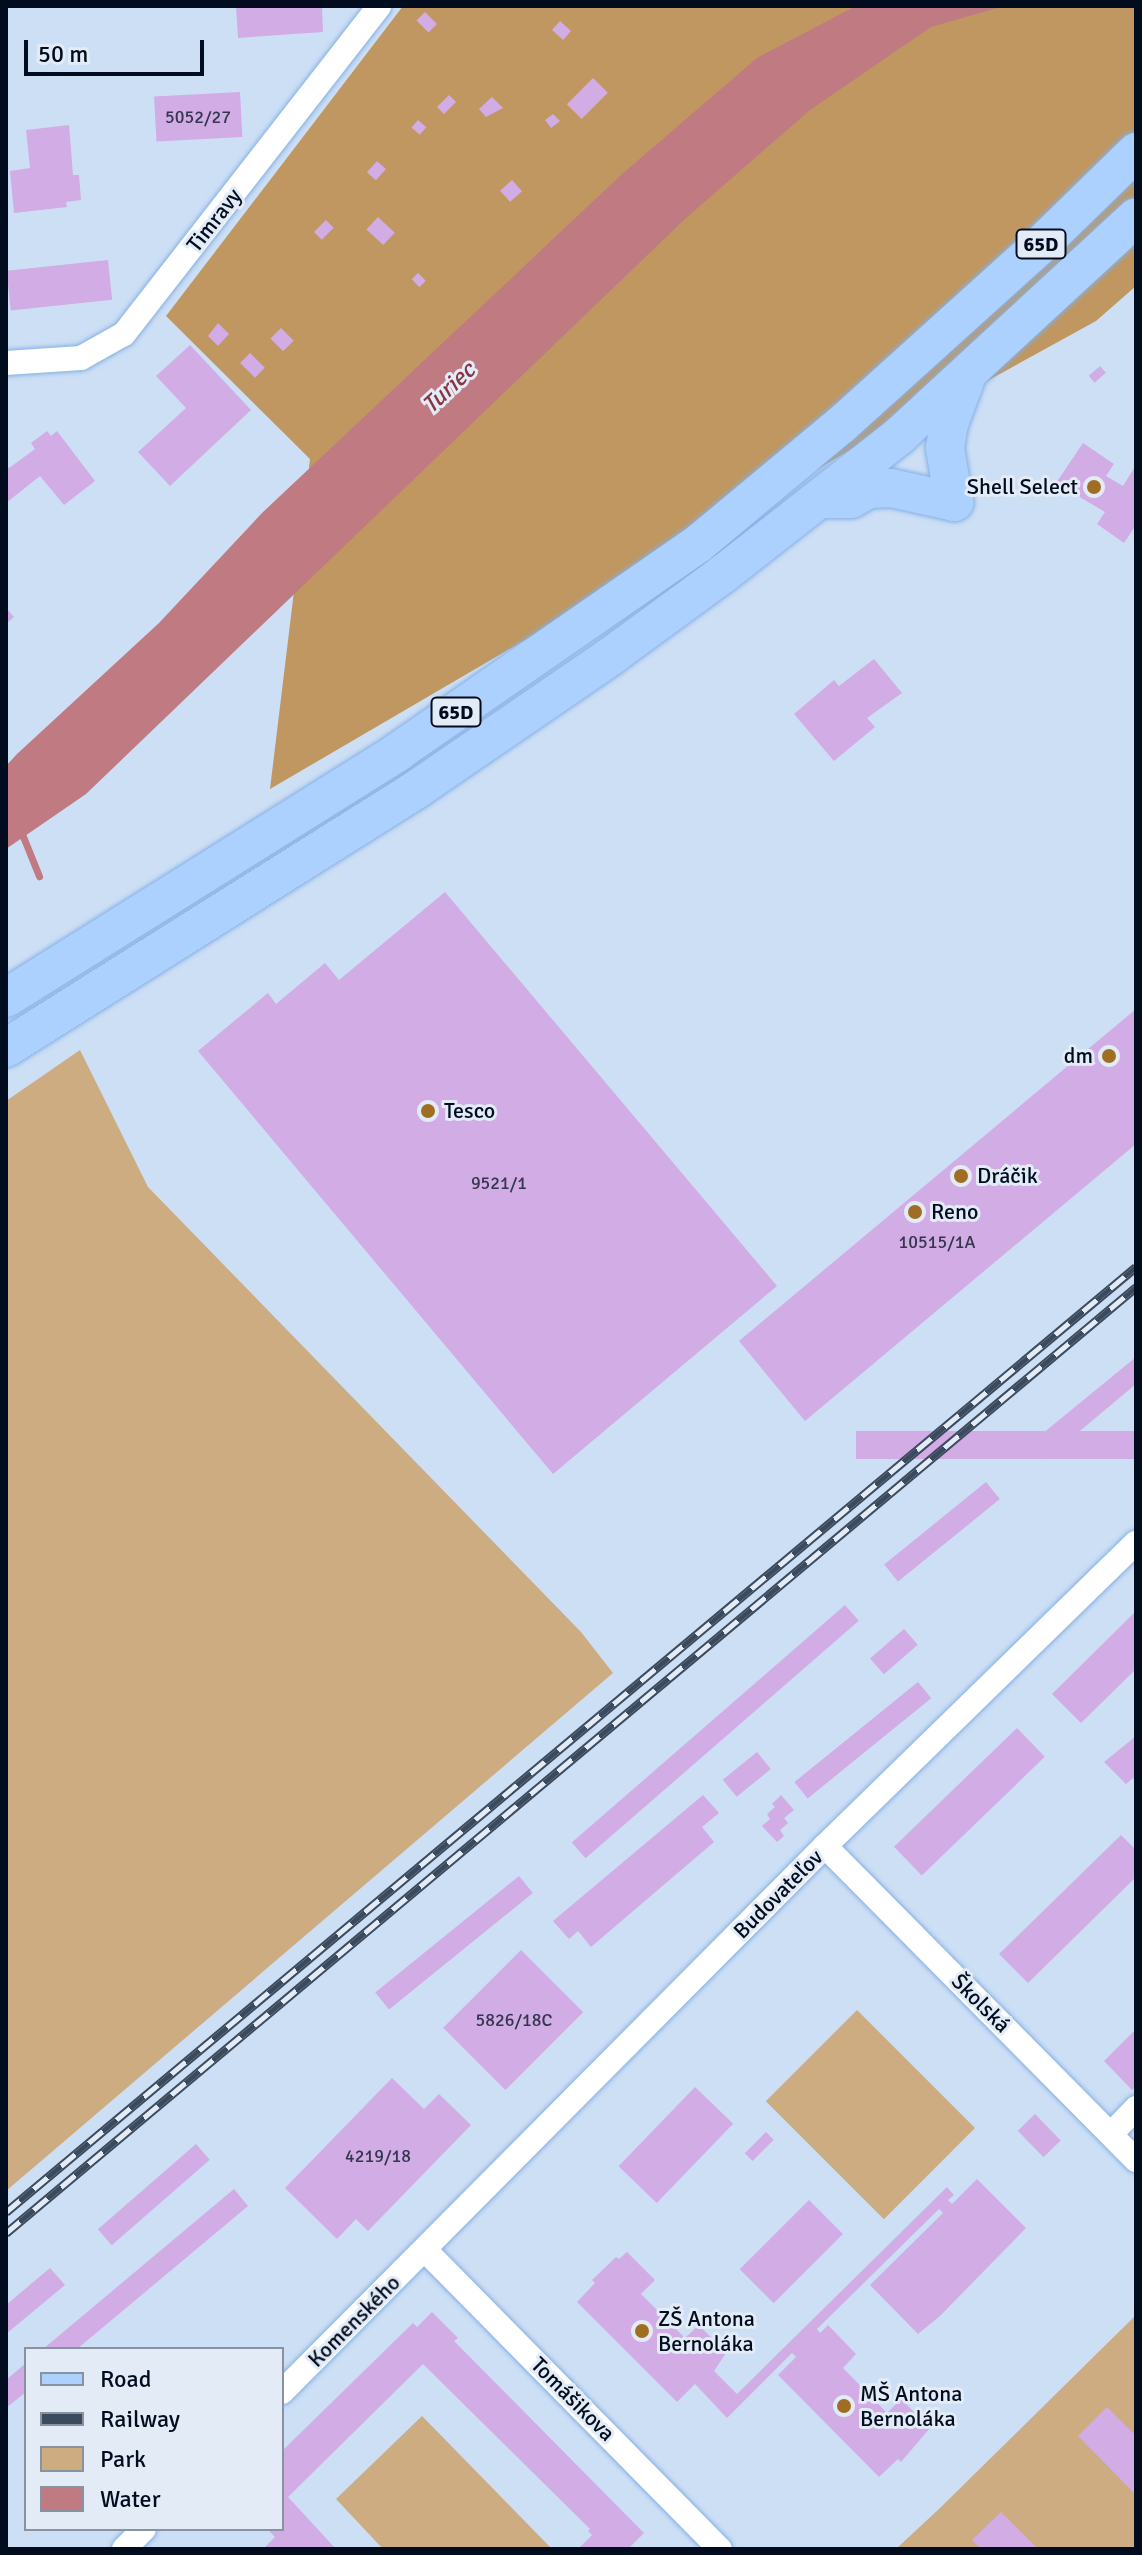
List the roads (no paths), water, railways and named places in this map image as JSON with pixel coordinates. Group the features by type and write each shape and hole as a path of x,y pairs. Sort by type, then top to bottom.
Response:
{"main road":[{"name":"65D","path":"6,998 399,751 698,544 841,425 1051,235 1136,152"},
{"name":"65D","path":"6,1048 417,789 611,656 819,499 967,376 1136,217"},
{"path":"819,499 851,499 868,489 891,488 954,502 945,448 949,424 967,376"}],"street":[{"name":"Timravy","path":"6,363 81,358 124,334 379,6"},
{"name":"Budovateľov","path":"425,2250 825,1846 1136,1543"},
{"name":"Školská","path":"825,1846 1136,2160"},
{"path":"1111,2134 1136,2108"},
{"name":"Komenského","path":"284,2390 425,2250"},
{"name":"Tomášikova","path":"425,2250 712,2546"},
{"path":"124,2549 142,2531"}],"water":[{"name":"Turiec","path":"856,6 1004,6 931,27 810,110 685,219 86,794 6,849 6,766 17,754 159,623 262,513 621,175 757,58"}],"waterway":[{"path":"20,829 39,876"}],"railway":[{"path":"6,2212 1136,1267"},
{"path":"6,2233 1136,1287"}],"place":[{"name":"Shell Select","path":"1094,487"},
{"name":"dm","path":"1109,1056"},
{"name":"Tesco","path":"428,1111"},
{"name":"Dráčik","path":"961,1176"},
{"name":"Reno","path":"915,1212"},
{"name":"ZŠ Antona Bernoláka","path":"642,2331"},
{"name":"MŠ Antona Bernoláka","path":"844,2406"}]}
